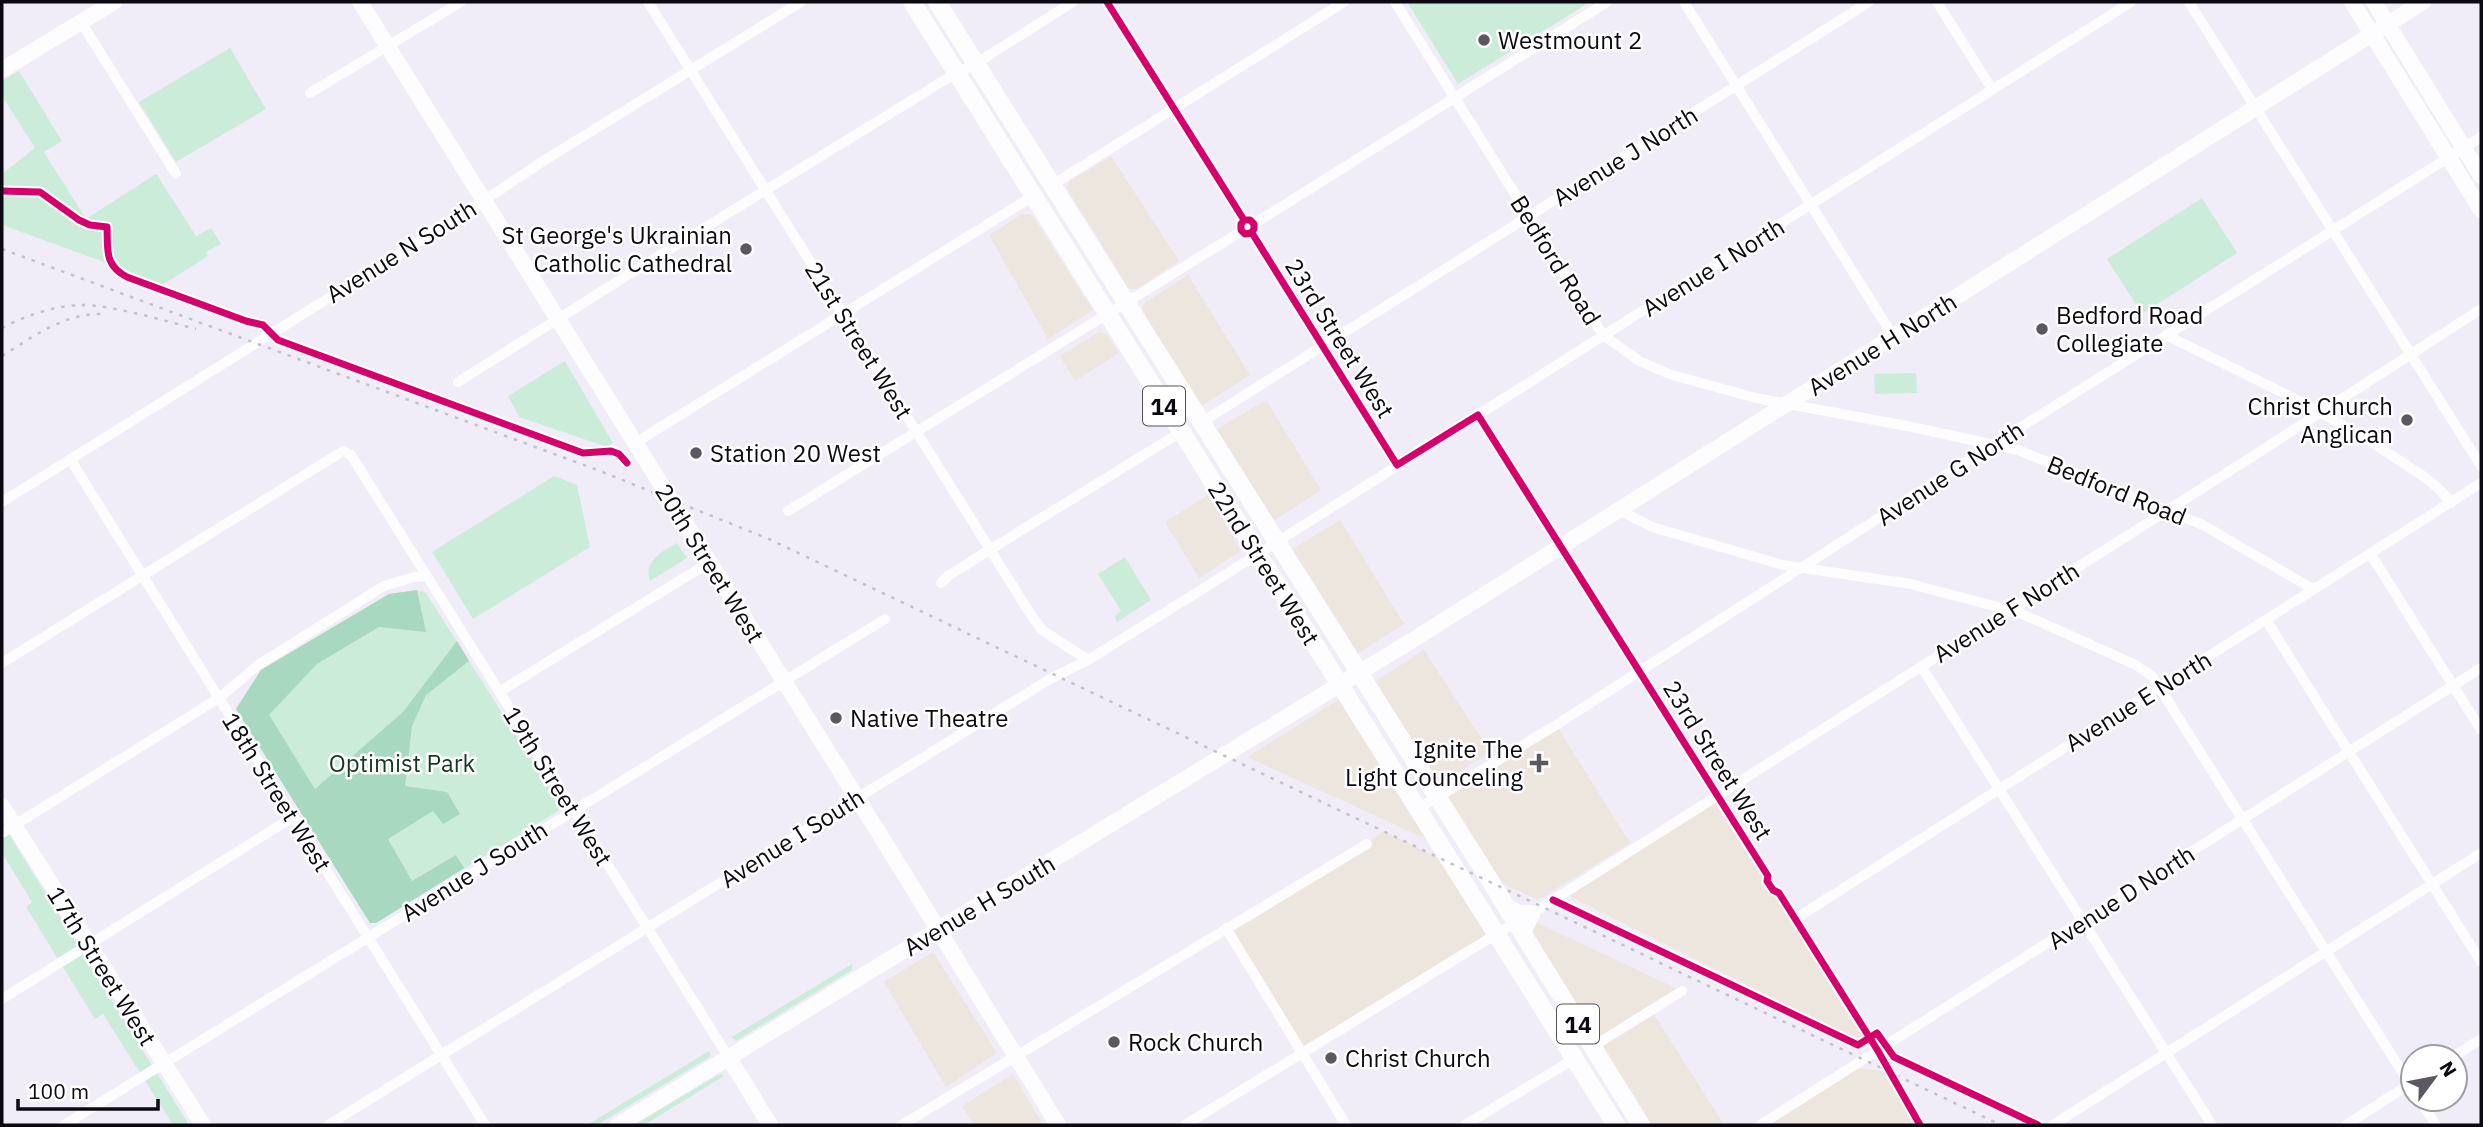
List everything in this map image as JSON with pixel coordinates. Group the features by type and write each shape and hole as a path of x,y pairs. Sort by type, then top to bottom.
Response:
{"main road":[{"name":"22nd Street West","path":"912,2 1616,1125"},
{"name":"22nd Street West","path":"937,2 979,61 1052,185 1437,797 1519,920 1592,1047 1641,1125"}],"street":[{"path":"4,63 114,2"},
{"name":"20th Street West","path":"360,2 1058,1125"},
{"path":"310,93 461,2"},
{"name":"21st Street West","path":"648,2 1042,630 1088,660"},
{"name":"Avenue N South","path":"2,502 801,2"},
{"path":"458,382 1073,2"},
{"name":"23rd Street West","path":"1107,2 1397,464"},
{"path":"1052,185 1344,2"},
{"name":"Bedford Road","path":"1395,2 1603,335 1641,362 1672,375 1784,405 2018,450 2214,531 2313,589"},
{"path":"788,511 1607,2"},
{"path":"1685,2 1893,336"},
{"name":"Avenue J North","path":"1202,422 1869,2"},
{"path":"1937,2 1992,89"},
{"name":"Avenue I North","path":"1257,553 1812,206 2131,2"},
{"path":"2189,2 2481,466"},
{"path":"2352,2 2481,210"},
{"path":"2374,2 2481,176"},
{"name":"Avenue H North","path":"1340,685 2423,2"},
{"path":"81,22 176,174"},
{"name":"Avenue G North","path":"1418,809 1556,725 1994,444 2481,137"},
{"path":"635,443 1033,196"},
{"name":"Avenue F North","path":"1185,1125 1519,920 2481,309"},
{"path":"2166,335 2321,413 2440,488 2451,503"},
{"name":"23rd Street West","path":"1478,415 1768,876 1767,881 1779,894 1878,1051 1920,1125"},
{"path":"941,583 948,576 1181,432"},
{"name":"19th Street West","path":"144,575 343,451 351,455 770,1125"},
{"name":"18th Street West","path":"70,459 485,1125"},
{"name":"Avenue E North","path":"1795,919 2481,484"},
{"path":"1619,510 1652,527 1783,565 1911,584 2009,610 2136,665 2152,676 2399,1065"},
{"name":"Avenue I South","path":"328,1125 1056,676 1088,660 1257,553"},
{"path":"2370,553 2481,730"},
{"path":"499,692 710,562"},
{"path":"2,663 144,575"},
{"path":"8,829 219,698 258,665 384,586 426,576"},
{"name":"Avenue J South","path":"64,1125 885,619"},
{"path":"2266,620 2481,962"},
{"path":"1921,666 2212,1125"},
{"name":"Avenue D North","path":"1760,1125 2481,668"},
{"name":"Avenue H South","path":"618,1125 1340,685"},
{"name":"17th Street West","path":"2,806 8,829 89,945 202,1125"},
{"path":"2,999 293,817"},
{"path":"902,1125 1367,844"},
{"path":"2053,1125 2481,853"},
{"path":"1226,928 1346,1125"},
{"path":"1592,1047 1682,990"},
{"path":"1465,1125 1574,1059"},
{"path":"2346,1125 2399,1093"}],"shaded area":[{"path":"1111,156 1179,261 1136,289 1129,289 1067,189 1069,182"},
{"path":"1022,214 1032,215 1093,310 1048,339 989,235"},
{"path":"1188,275 1250,375 1201,406 1143,312 1142,306"},
{"path":"1099,332 1106,334 1119,353 1075,381 1060,356"},
{"path":"1266,400 1321,490 1273,521 1217,429"},
{"path":"1208,495 1241,551 1199,578 1165,522"},
{"path":"1340,520 1404,624 1357,654 1291,550"},
{"path":"1424,650 1490,752 1439,785 1373,683"},
{"path":"1340,699 1426,836 1420,836 1247,757"},
{"path":"1558,728 1630,843 1538,900 1500,882 1447,798"},
{"path":"1715,802 1865,1037 1859,1041 1569,896"},
{"path":"1383,831 1452,865 1495,935 1302,1053 1226,928 1367,844"},
{"path":"1535,922 1682,991 1651,1010 1724,1125 1652,1125 1530,930"},
{"path":"933,952 997,1053 946,1087 884,982"},
{"path":"1851,1068 1888,1071 1920,1125 1760,1125"},
{"path":"1013,1074 1043,1125 974,1125 962,1106"}],"green space":[{"path":"1407,2 1590,2 1458,84"},
{"path":"230,48 266,109 176,162 139,102"},
{"path":"19,71 62,141 44,152 86,219 156,174 196,236 211,228 221,244 206,252 208,256 153,291 117,278 104,262 2,225 2,174 35,148 2,96 2,81"},
{"path":"2202,198 2237,253 2142,314 2107,259"},
{"path":"565,361 613,443 607,447 519,417 508,396"},
{"path":"1916,373 1917,393 1875,394 1874,374"},
{"path":"554,476 577,485 590,547 473,619 432,552"},
{"path":"677,543 687,558 650,581 649,567 652,562 660,553"},
{"path":"1125,557 1151,600 1117,622 1115,616 1121,611 1098,574"},
{"name":"Optimist Park","path":"417,590 426,593 560,804 558,811 376,923 370,923 236,709 261,670 389,594"},
{"path":"417,590 426,632 379,627 317,664 269,715 315,789 403,712 457,641 469,661 426,695 412,726 405,786 447,792 460,814 443,824 433,811 388,839 412,881 456,855 464,868 376,923 370,923 236,709 261,670 389,594"},
{"path":"2,823 189,1125 173,1125 103,1014 95,1019 26,907 32,902 2,853"},
{"path":"852,964 852,970 736,1041 732,1037"},
{"path":"709,1051 711,1055 708,1058 597,1125 587,1125"},
{"path":"718,1075 724,1076 644,1125 634,1125"}],"railway":[{"path":"2,249 600,471 769,539 2001,1125"},
{"path":"2,328 39,312 59,307 91,305 196,329"},
{"path":"2,356 62,322 75,317 102,314"}],"cycle path":[{"path":"1107,2 1244,220 1250,220 1254,224 1251,233 1245,234 1241,230 1244,220"},
{"path":"2,191 40,192 79,220 90,225 107,227 111,262 127,277 263,325 278,340 583,453 611,451 619,454 627,463"},
{"path":"1252,233 1397,465 1478,415 1768,876 1767,881 1773,890 1779,893 1878,1051 1920,1125"},
{"path":"1553,900 1858,1045 1877,1033 1894,1057 2038,1125"}],"place":[{"name":"Westmount 2","path":"1484,40"},
{"name":"St George's Ukrainian Catholic Cathedral","path":"746,249"},
{"name":"Bedford Road Collegiate","path":"2042,329"},
{"name":"Christ Church Anglican","path":"2407,420"},
{"name":"Station 20 West","path":"696,453"},
{"name":"Native Theatre","path":"836,718"},
{"name":"Ignite The Light Counceling","path":"1539,763"},
{"name":"Rock Church","path":"1114,1042"},
{"name":"Christ Church","path":"1331,1058"}]}
